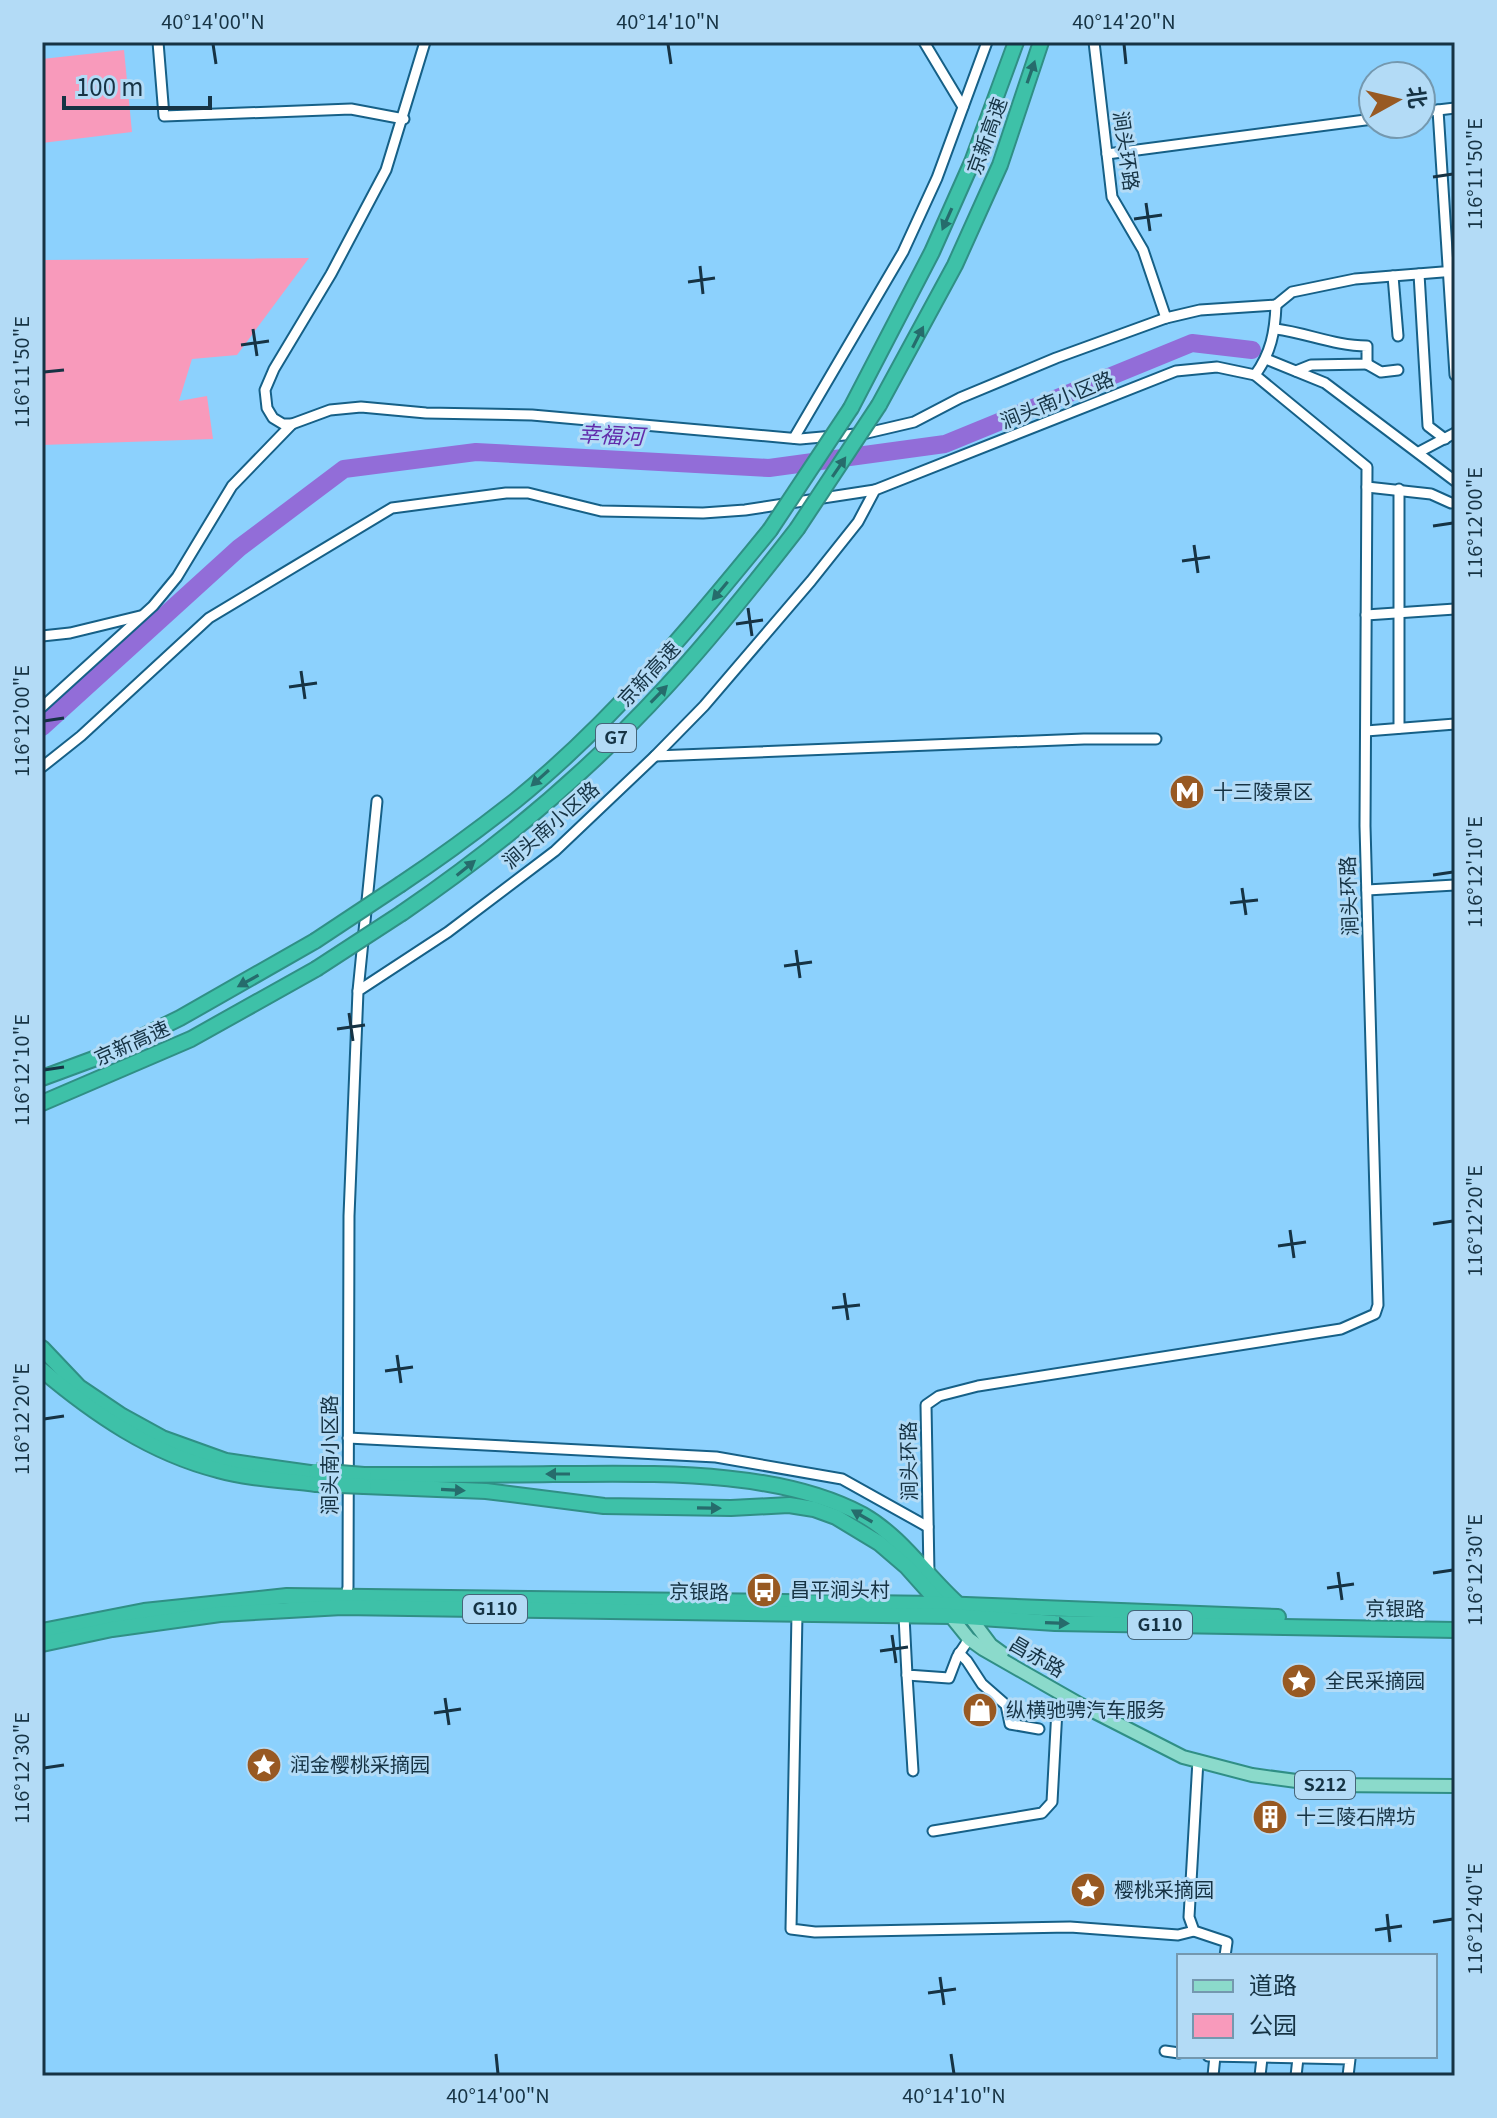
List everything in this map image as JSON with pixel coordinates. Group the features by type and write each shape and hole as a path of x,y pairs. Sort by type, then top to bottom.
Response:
{"highway":[{"name":"京新高速","path":"42,1078 107,1054 180,1018 315,941 401,884 516,800 582,740 665,654 770,530 851,408 938,239 972,162 1016,42"},
{"name":"京新高速","path":"42,1103 191,1039 316,969 449,882 531,816 664,689 732,612 797,529 906,360 955,265 1000,165 1041,42"},
{"path":"42,1346 83,1382 160,1431 228,1460 316,1476"},
{"path":"42,1370 115,1425 169,1452 219,1471 486,1491 604,1506 731,1508 789,1505 814,1509 836,1517 879,1543 907,1567 940,1604"},
{"path":"364,1480 632,1474 730,1479 813,1495 847,1507 882,1529 913,1556 956,1611"},
{"name":"京银路","path":"42,1631 144,1611 287,1596 344,1602 904,1616 956,1611 1370,1625"},
{"name":"京银路","path":"42,1644 112,1629 205,1616 344,1602 940,1604 972,1618 1055,1623 1400,1625 1455,1622"},
{"name":"京银路","path":"1400,1625 1455,1630"}],"main road":[{"name":"昌赤路","path":"956,1611 969,1639 1065,1697 1172,1752 1252,1775 1326,1785 1455,1786"},
{"name":"昌赤路","path":"972,1618 991,1645 1004,1654 1121,1721 1198,1760"}],"street":[{"path":"158,42 164,116 351,109 404,119"},
{"path":"425,42 386,170 265,390 267,408 273,418 283,424 292,424 330,410 361,407 426,413 532,415 794,438 867,433 914,422 960,398 1056,358 1166,318 1200,310 1276,305 1292,292 1355,279 1452,271"},
{"path":"924,42 963,107"},
{"path":"794,438 903,252 937,178 987,42"},
{"name":"涧头环路","path":"1094,42 1112,197 1143,250 1166,318"},
{"path":"1455,108 1438,110 1452,271 1455,375"},
{"path":"1107,154 1357,121"},
{"path":"1419,274 1428,426 1445,439"},
{"path":"1393,276 1398,336"},
{"path":"1255,375 1266,359 1276,329 1276,305"},
{"path":"1276,329 1299,332 1343,346 1367,346 1367,364"},
{"path":"1266,359 1325,383 1455,481"},
{"path":"1296,371 1311,365 1367,364 1381,372 1398,370"},
{"name":"涧头南小区路","path":"344,1602 349,1216 358,991 448,932 555,851 655,756 704,706 811,581 858,522 875,490 1176,371 1217,367 1255,375"},
{"name":"涧头环路","path":"929,1574 926,1405 939,1396 993,1383 1341,1329 1375,1314 1378,1305 1367,890 1367,467 1255,375"},
{"path":"42,707 145,614 177,577 232,486 292,424"},
{"path":"1419,452 1455,433"},
{"path":"1367,487 1431,494 1451,503"},
{"path":"1399,489 1399,728"},
{"path":"42,767 81,736 209,618 392,508 506,493 528,493 601,511 703,513 745,510 875,490"},
{"path":"1366,615 1455,609"},
{"path":"42,636 84,630 145,614"},
{"path":"1366,731 1455,724"},
{"path":"655,756 1084,739 1156,739"},
{"path":"358,991 377,801"},
{"path":"1367,890 1455,885"},
{"path":"348,1438 716,1457 842,1479 928,1527"},
{"path":"797,1614 791,1929 815,1932 1056,1927 1178,1935 1194,1931 1227,1942 1225,1954"},
{"path":"904,1616 913,1771"},
{"path":"907,1675 949,1678 959,1653 969,1639"},
{"path":"959,1653 982,1684 1006,1705 1010,1724 1039,1729"},
{"path":"933,1831 1042,1813 1052,1802 1057,1709 1065,1697"},
{"path":"1194,1931 1189,1917 1198,1760"},
{"path":"1165,2051 1177,2053"},
{"path":"1260,2076 1262,2058"},
{"path":"1322,2058 1350,2059 1348,2076"}],"green space":[{"path":"124,50 132,132 42,143 42,59"},
{"path":"309,258 237,355 192,359 179,401 207,396 213,439 42,445 42,260"}],"waterway":[{"name":"幸福河","path":"42,727 239,548 344,469 476,452 769,468 945,444 1192,343 1252,350"}],"place":[{"name":"十三陵景区","path":"1187,792"},
{"name":"昌平涧头村","path":"764,1590"},
{"name":"全民采摘园","path":"1299,1681"},
{"name":"纵横驰骋汽车服务","path":"980,1710"},
{"name":"润金樱桃采摘园","path":"264,1765"},
{"name":"十三陵石牌坊","path":"1270,1817"},
{"name":"樱桃采摘园","path":"1088,1890"}]}
